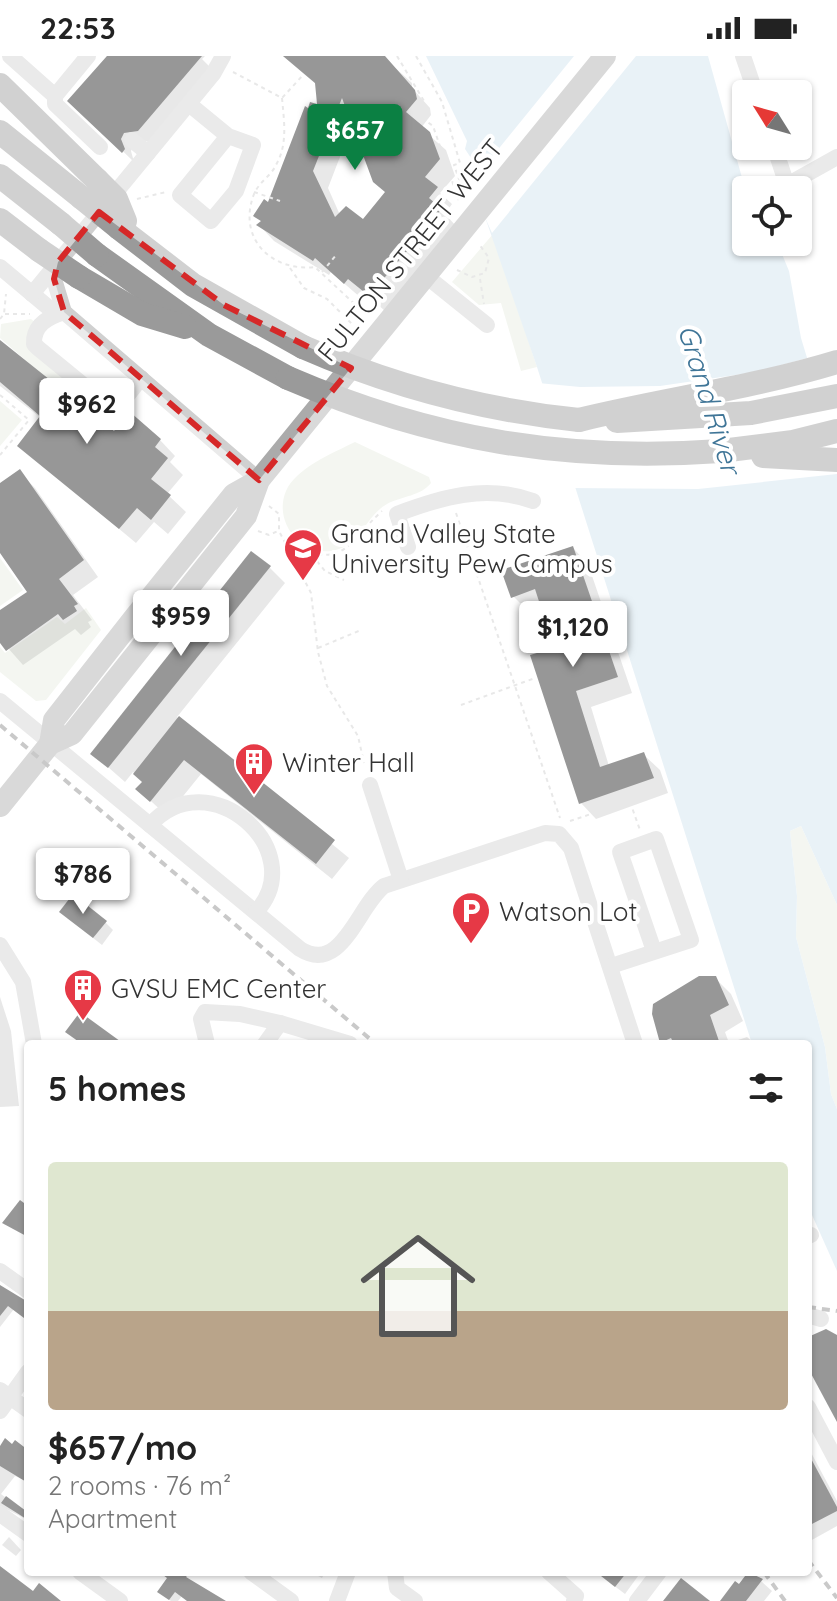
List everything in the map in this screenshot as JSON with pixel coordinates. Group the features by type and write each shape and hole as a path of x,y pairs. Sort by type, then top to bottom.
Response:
{"highway":[{"path":"0,85 90,189"},
{"path":"0,132 90,189 116,199 125,229 224,305 303,347 429,394 495,409 579,420 704,418 788,408 837,396"},
{"path":"0,176 97,255 209,335 288,378 412,424 494,444 558,452 623,455 721,451 793,442 837,431"},
{"path":"0,220 79,277 142,314 209,335"},
{"path":"579,420 686,395 771,382 837,362"},
{"path":"721,451 817,461 837,460"}],"main road":[{"name":"FULTON STREET WEST","path":"0,806 50,744 72,734 246,516 259,480 605,56"}],"street":[{"path":"10,56 55,96"},
{"path":"88,56 55,96 55,104 100,147"},
{"path":"32,294 49,256 144,157 189,104 223,56"},
{"path":"743,56 751,80"},
{"path":"189,104 228,136 253,145 238,186 211,221 180,195 228,136"},
{"path":"129,145 144,157"},
{"path":"779,160 787,185 837,157"},
{"path":"49,256 64,312"},
{"path":"0,267 49,308 64,312 259,480"},
{"path":"426,276 487,325"},
{"path":"64,312 48,317 35,332 34,344 38,348 110,407 123,401 141,378"},
{"path":"408,547 397,514 426,503 457,495 497,492 533,501"},
{"path":"0,701 300,949 321,957 334,950 374,894 401,880 544,834 563,825 634,1040"},
{"path":"370,785 401,880"},
{"path":"150,825 170,809 193,802 223,805 249,823 269,854 272,868 268,896 256,912"},
{"path":"611,966 691,940 656,839 620,852 654,951"},
{"path":"0,945 23,982 33,1040"},
{"path":"206,1040 201,1019 205,1012 240,1014 337,1040"},
{"path":"268,1040 280,1023"},
{"path":"0,1271 24,1288"},
{"path":"24,1376 3,1399 24,1408"},
{"path":"812,1415 837,1462"},
{"path":"0,1514 24,1531"},
{"path":"86,1576 120,1601"},
{"path":"257,1576 291,1601"},
{"path":"337,1601 346,1576"},
{"path":"396,1576 397,1588 415,1601"},
{"path":"554,1576 574,1591 574,1601"},
{"path":"637,1601 656,1576"}],"path":[{"path":"397,56 424,101 419,116 433,126 459,201 461,185 454,165 460,163 454,138 442,102 416,56"},
{"path":"233,72 282,98"},
{"path":"304,74 282,98 285,135 276,167 255,192 249,216 254,241 271,259 289,267 315,267 364,313"},
{"path":"448,165 438,187 451,212"},
{"path":"238,186 280,201"},
{"path":"479,244 489,258 489,266 480,277 487,325"},
{"path":"322,273 337,254"},
{"path":"289,267 304,288 327,299 353,325"},
{"path":"457,270 480,277"},
{"path":"0,319 4,314 6,294"},
{"path":"4,314 30,314"},
{"path":"0,395 29,420 0,455"},
{"path":"8,446 13,450"},
{"path":"267,504 279,514 279,531 311,593 317,649 327,686 358,736 364,763"},
{"path":"453,505 563,825 666,789"},
{"path":"287,544 310,552 329,554 348,548 389,507"},
{"path":"251,526 269,535 279,531"},
{"path":"310,552 325,571 344,580"},
{"path":"317,649 361,630"},
{"path":"461,705 535,678"},
{"path":"630,801 644,843"}],"highlighted area":[{"path":"99,212 224,305 351,368 259,480 64,312 54,279 58,262"}],"shaded area":[{"path":"493,234 537,367 521,371 501,303 479,305 452,282"},
{"path":"31,319 38,325 28,336 78,386 68,397 0,338 1,324"},
{"path":"0,401 22,420 0,446"},
{"path":"355,442 429,477 431,483 422,491 380,509 347,545 326,551 314,550 294,537 288,527 283,503 286,491 306,468"},
{"path":"0,558 23,590 0,606"},
{"path":"86,608 101,630 46,700 36,701 0,672 0,647 5,653 57,617 65,624"},
{"path":"801,826 837,905 837,1109 831,1094 825,1047 796,937 797,896 790,831"}],"water":[{"name":"Grand River","path":"426,56 708,56 732,142 732,160 737,160 742,176 732,176 732,256 783,256 789,271 801,338 837,456 837,905 801,826 790,831 797,896 796,937 825,1047 831,1094 837,1109 837,1271 812,1215 812,1040 751,1040 537,367 469,171 471,158 465,149 467,141"}],"pier":[{"path":"574,56 636,56 492,233 470,184"},
{"path":"811,357 837,442 837,474 698,489 571,488 538,383 580,387 660,386 756,372"}],"building":[{"path":"107,56 202,56 138,131 124,133 121,139 125,149 122,153 67,101"},
{"path":"283,56 385,56 415,90 417,99 406,112 430,132 440,159 425,177 438,187 429,198 442,209 432,220 436,223 416,247 413,244 369,296 348,279 344,284 315,258 313,261 256,225 261,221 253,216 264,199 268,202 305,106 308,108 310,102 317,104 315,83","holes":["342,98 373,182 385,192 363,219 346,206 335,217 313,171"]},
{"path":"0,340 114,431 130,412 161,439 155,447 168,458 151,479 171,495 151,520 137,508 119,529 17,446 40,416 0,382"},
{"path":"20,469 84,560 59,579 78,604 74,606 77,611 63,620 58,614 6,651 0,643 0,610 27,592 0,553 0,483"},
{"path":"573,546 618,677 576,691 600,767 644,752 654,778 579,804 530,655 554,648 535,589 511,598 501,570"},
{"path":"251,551 271,566 108,768 90,754"},
{"name":"Winter Hall","path":"179,716 335,840 316,864 184,760 150,802 135,789 142,782 133,774"},
{"path":"73,894 107,921 93,938 59,912"},
{"path":"699,976 716,976 729,1005 710,1015 719,1040 659,1040 652,1014 653,1004"},
{"name":"GVSU EMC Center","path":"80,1012 118,1040 76,1040 65,1032"},
{"path":"20,1200 24,1203 24,1235 2,1223"},
{"path":"0,1285 24,1300 24,1318 8,1306 0,1316"},
{"path":"826,1329 837,1335 837,1422 812,1375 812,1335"},
{"path":"5,1438 12,1444 15,1440 24,1447 24,1481 0,1466 0,1446"},
{"path":"812,1460 837,1507 837,1511 812,1524"},
{"path":"6,1496 24,1510 24,1517 1,1503"},
{"path":"0,1566 33,1591 39,1583 61,1601 0,1601"},
{"path":"164,1576 187,1576 226,1601 187,1601 175,1592 169,1600 157,1592 167,1578"},
{"path":"601,1576 624,1576 615,1587"},
{"path":"745,1576 763,1579 746,1601 720,1601 735,1581 739,1584"},
{"path":"681,1578 710,1601 663,1601"}],"railway":[{"path":"0,725 371,1040"},
{"path":"812,1308 837,1311"},
{"path":"812,1565 837,1598"},
{"path":"767,1576 785,1601"}],"place":[{"name":"Grand Valley State University Pew Campus","path":"303,582"},
{"name":"Winter Hall","path":"254,796"},
{"name":"Watson Lot","path":"471,945"},
{"name":"GVSU EMC Center","path":"83,1022"}]}
